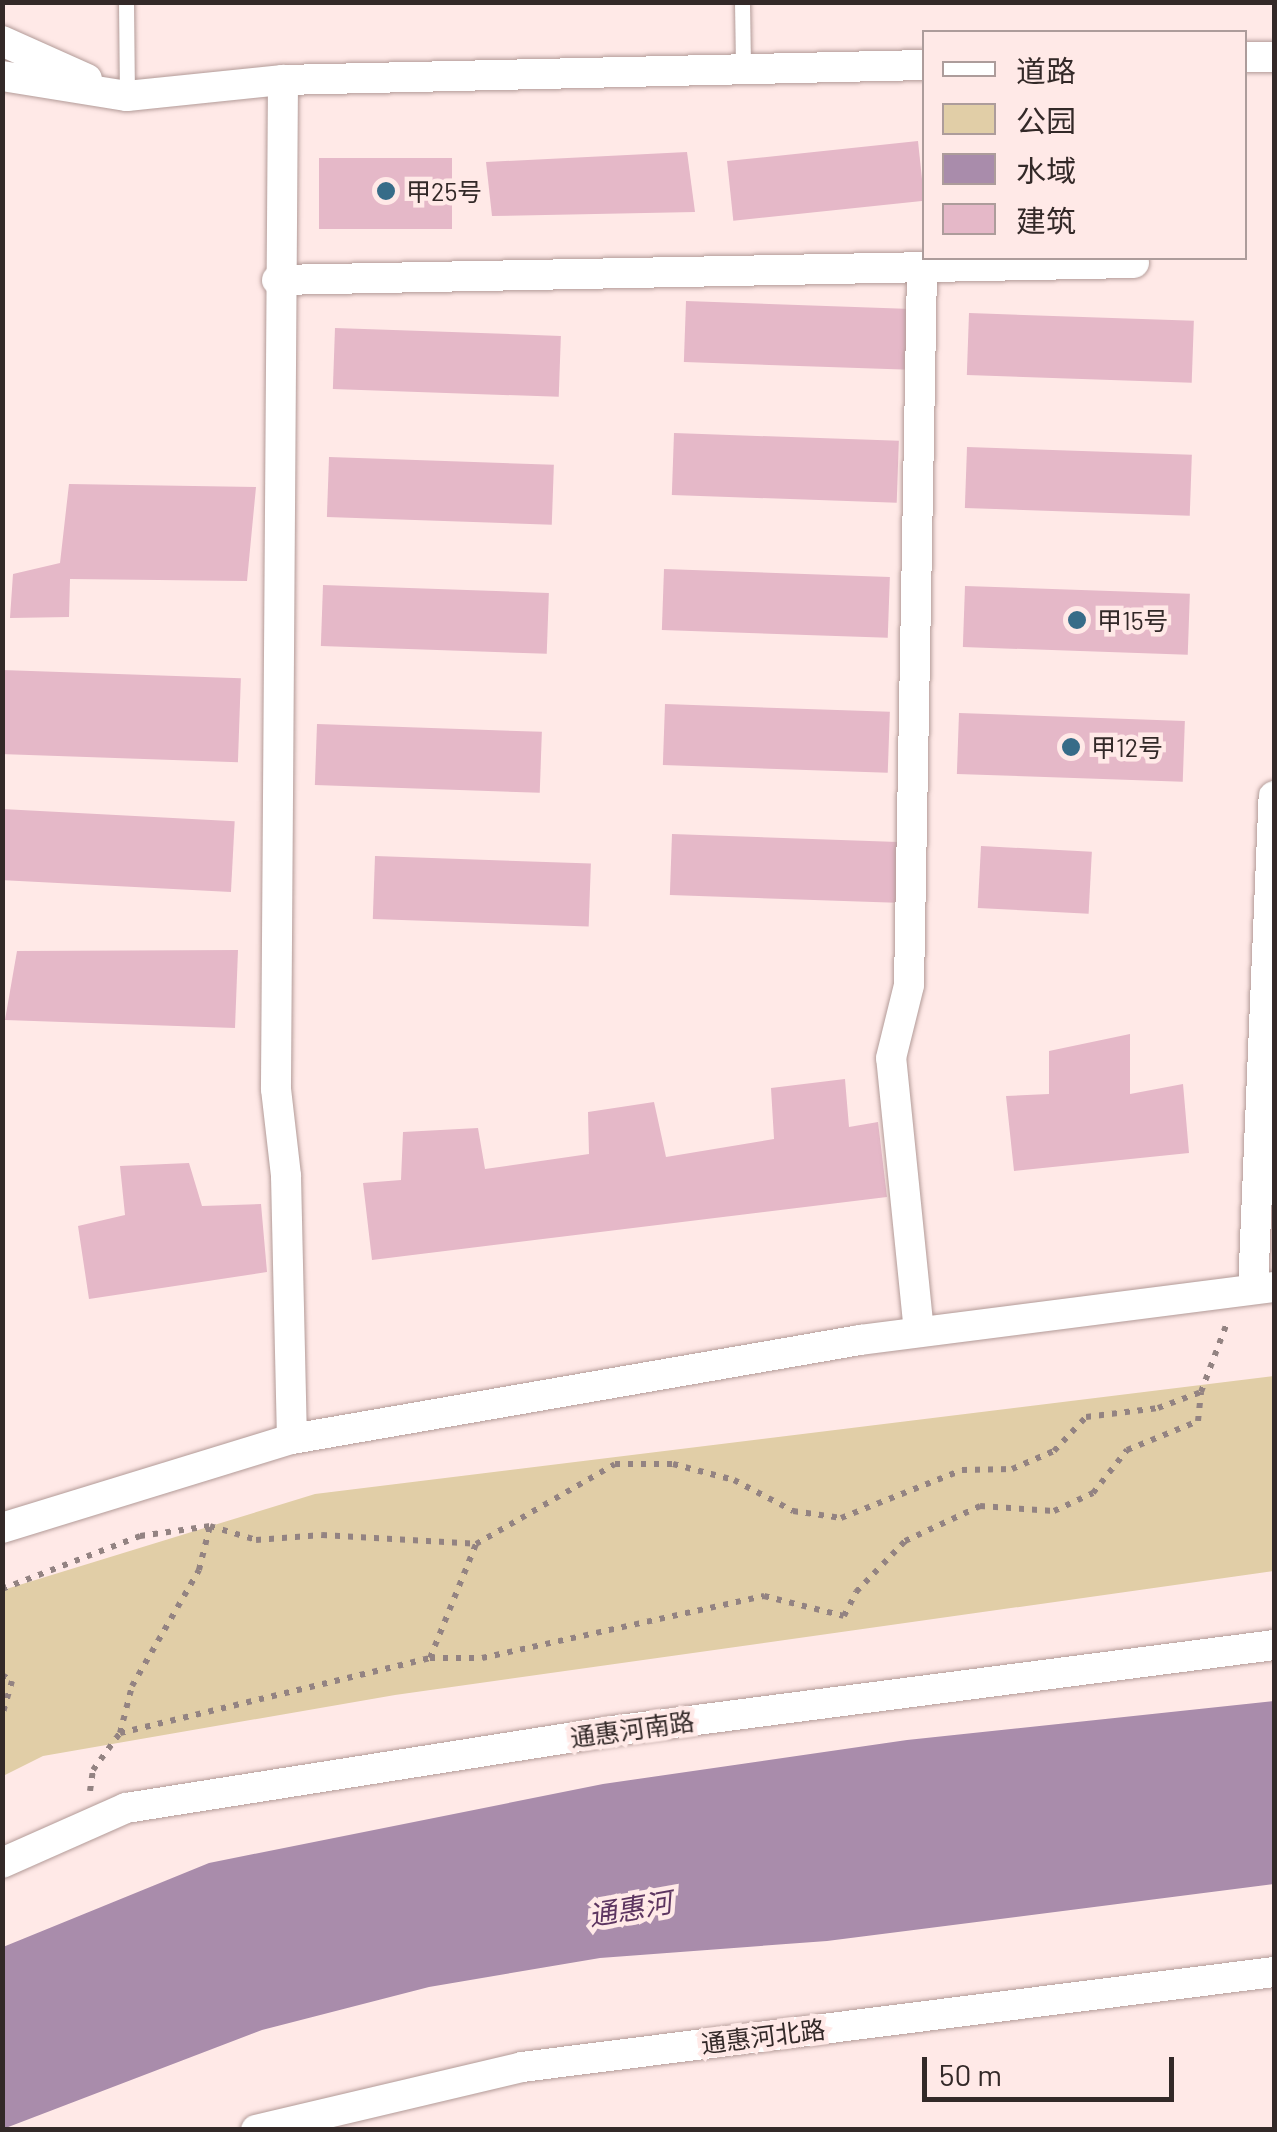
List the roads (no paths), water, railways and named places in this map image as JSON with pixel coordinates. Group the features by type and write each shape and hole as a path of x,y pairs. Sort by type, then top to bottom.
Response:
{"street":[{"path":"2,41 127,96"},
{"path":"1247,58 1274,57"},
{"path":"2,76 127,96 283,80 922,65"},
{"path":"283,80 277,280 276,1089 286,1176 292,1439"},
{"path":"277,280 1134,263"},
{"path":"919,1332 891,1058 909,985 922,267"},
{"path":"2,1528 292,1439 919,1332 1252,1289 1274,796"},
{"name":"通惠河南路","path":"2,1864 126,1808 592,1734 1274,1645"},
{"name":"通惠河北路","path":"256,2130 522,2066 1274,1972"}],"lane":[{"path":"126,2 127,96"},
{"path":"742,2 743,70"}],"water":[{"name":"通惠河","path":"1274,1701 1274,1884 827,1941 600,1958 429,1987 262,2030 3,2129 3,1947 209,1863 603,1784 907,1740"}],"place":[{"name":"甲25号","path":"386,191"},
{"name":"甲15号","path":"1077,620"},
{"name":"甲12号","path":"1071,747"}]}
